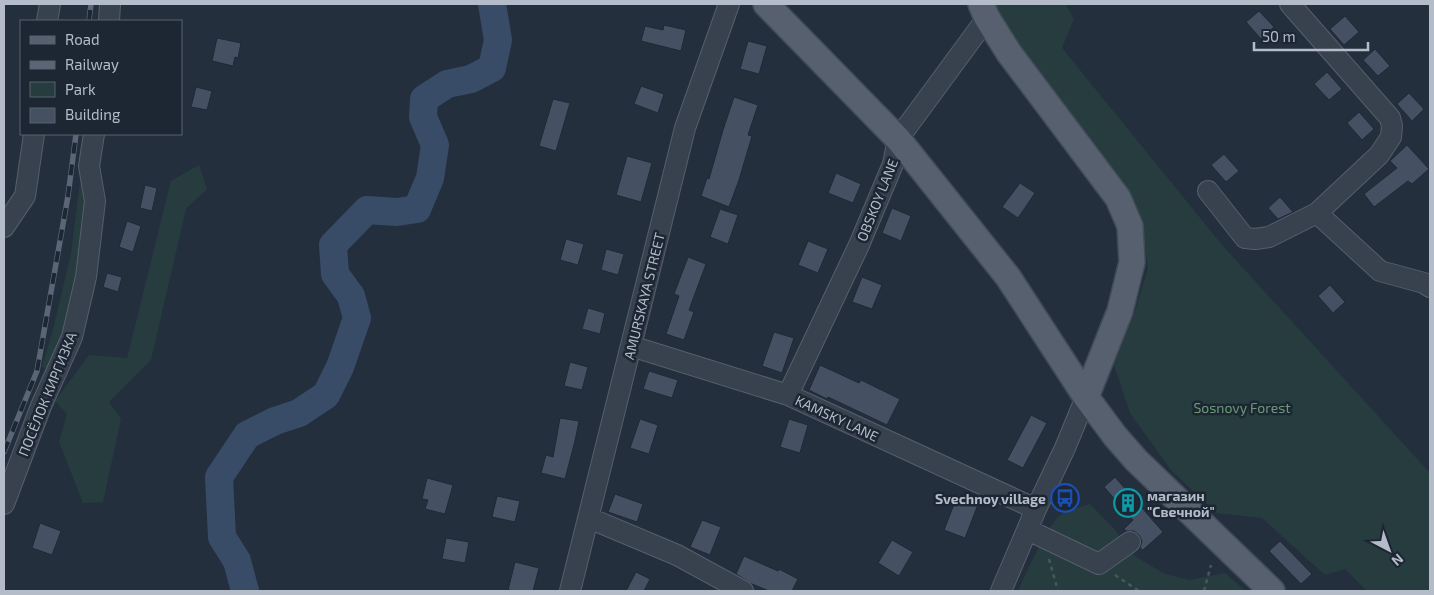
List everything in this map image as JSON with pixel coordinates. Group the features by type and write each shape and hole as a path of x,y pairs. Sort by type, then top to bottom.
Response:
{"main road":[{"path":"766,4 898,139 1008,277 1086,396 1115,436 1136,460 1272,591"},
{"path":"984,11 1008,53 1118,198 1130,226 1132,262 1120,311 1086,396"}],"street":[{"path":"48,20 50,4"},
{"path":"109,20 110,4"},
{"name":"AMURSKAYA STREET","path":"570,591 685,128 729,4"},
{"path":"1208,191 1245,238 1269,237 1317,213 1379,155 1391,137 1392,126 1390,118 1290,4"},
{"name":"OBSKOY LANE","path":"788,395 859,245 893,164 898,139 984,11"},
{"path":"4,227 25,196 34,135"},
{"name":"ПОСЁЛОК КИРГИЗКА","path":"4,504 41,406 72,337 86,277 95,201 90,166 94,135"},
{"path":"1317,213 1380,271 1424,283 1430,287"},
{"name":"KAMSKY LANE","path":"631,346 788,395 1036,510"},
{"path":"1001,591 1065,448 1086,396"},
{"path":"589,518 677,555 743,591"},
{"path":"1028,530 1099,564 1130,542"}],"path":[{"path":"1048,553 1058,591"},
{"path":"1099,564 1139,591"},
{"path":"1204,591 1211,565"}],"green space":[{"name":"Sosnovy Forest","path":"991,4 1066,4 1074,19 1062,48 1223,246 1430,473 1430,591 1367,591 1345,569 1325,575 1262,518 1216,513 1171,470 1130,413 1114,365 1133,317 1148,269 1143,228 1124,190 1014,47"},
{"path":"199,165 207,189 186,209 151,360 109,402 121,419 103,502 83,503 59,442 67,414 55,401 89,355 127,358 171,181"},
{"path":"80,182 88,184 82,276 50,373 42,366 71,254"},
{"path":"1090,504 1115,530 1135,556 1163,573 1189,580 1225,573 1246,591 1018,591 1038,549 1057,518 1063,513"}],"building":[{"path":"1259,11 1274,27 1261,39 1246,22"},
{"path":"1345,16 1359,32 1344,45 1330,29"},
{"path":"664,25 686,30 681,51 641,41 645,26 663,30"},
{"path":"217,38 241,43 238,58 235,57 233,66 212,61"},
{"path":"748,41 767,46 759,74 740,69"},
{"path":"1375,49 1390,66 1378,76 1363,60"},
{"path":"1327,72 1342,89 1329,100 1314,84"},
{"path":"641,86 664,94 658,113 634,104"},
{"path":"196,87 212,91 207,110 191,107"},
{"path":"1409,93 1424,109 1412,121 1397,104"},
{"path":"734,97 758,105 748,135 752,136 729,207 701,196 707,178 709,179"},
{"path":"553,99 570,103 556,151 539,146"},
{"path":"1359,112 1374,129 1362,140 1347,123"},
{"path":"1407,145 1429,169 1412,184 1408,181 1374,207 1364,194 1397,168 1390,161"},
{"path":"1224,154 1239,171 1226,182 1211,165"},
{"path":"627,156 652,163 641,202 616,195"},
{"path":"836,173 861,184 853,203 828,193"},
{"path":"1020,183 1035,193 1018,218 1002,207"},
{"path":"145,185 157,188 152,211 140,208"},
{"path":"1280,197 1293,212 1278,219 1268,208"},
{"path":"892,208 911,216 901,241 882,233"},
{"path":"720,209 738,215 728,244 710,237"},
{"path":"127,221 141,226 133,252 119,247"},
{"path":"566,239 584,244 578,265 560,260"},
{"path":"808,241 828,249 818,273 798,265"},
{"path":"606,249 624,254 618,275 601,270"},
{"path":"688,257 706,264 689,310 694,312 684,340 666,334 679,296 674,294"},
{"path":"107,273 122,277 118,292 103,287"},
{"path":"862,277 882,285 872,309 852,302"},
{"path":"1330,285 1345,302 1333,313 1318,296"},
{"path":"588,308 605,313 600,334 582,329"},
{"path":"774,332 794,338 782,373 762,366"},
{"path":"570,362 588,367 582,390 564,386"},
{"path":"820,365 859,383 861,380 900,399 887,425 809,390"},
{"path":"649,371 678,380 672,398 643,389"},
{"path":"1031,415 1047,423 1023,468 1007,460"},
{"path":"560,418 579,421 565,479 541,473 546,455 553,457"},
{"path":"640,419 658,425 649,454 630,448"},
{"path":"789,419 808,425 800,453 780,447"},
{"name":"магазин \"Свечной\"","path":"1115,477 1163,532 1143,550 1140,548 1142,541 1139,535 1134,531 1126,531 1124,529 1133,520 1104,487"},
{"path":"427,478 453,485 445,514 425,509 428,500 422,499"},
{"path":"615,494 643,504 637,522 608,512"},
{"path":"958,494 979,502 965,538 944,530"},
{"path":"497,496 520,501 515,522 492,517"},
{"path":"702,520 721,527 710,555 690,547"},
{"path":"40,523 61,531 52,555 32,548"},
{"path":"446,538 469,542 465,563 442,559"},
{"path":"892,540 913,552 899,576 878,563"},
{"path":"1280,541 1312,574 1301,584 1269,551"},
{"path":"744,556 778,571 779,569 798,579 792,591 769,591 752,584 736,574"},
{"path":"515,562 539,568 533,591 508,590"},
{"path":"636,572 650,579 644,591 626,591"}],"waterway":[{"path":"245,591 237,561 222,537 219,477 247,435 275,421 299,413 326,395 340,367 357,318 351,296 335,274 333,245 367,210 397,212 417,209 430,178 435,145 423,117 424,99 447,84 471,79 492,68 498,40 492,4"}],"railway":[{"path":"89,20 91,4"},
{"path":"4,452 37,371 68,196 76,135"}],"place":[{"name":"Svechnoy village","path":"1065,498"},
{"name":"магазин \"Свечной\"","path":"1128,503"}]}
